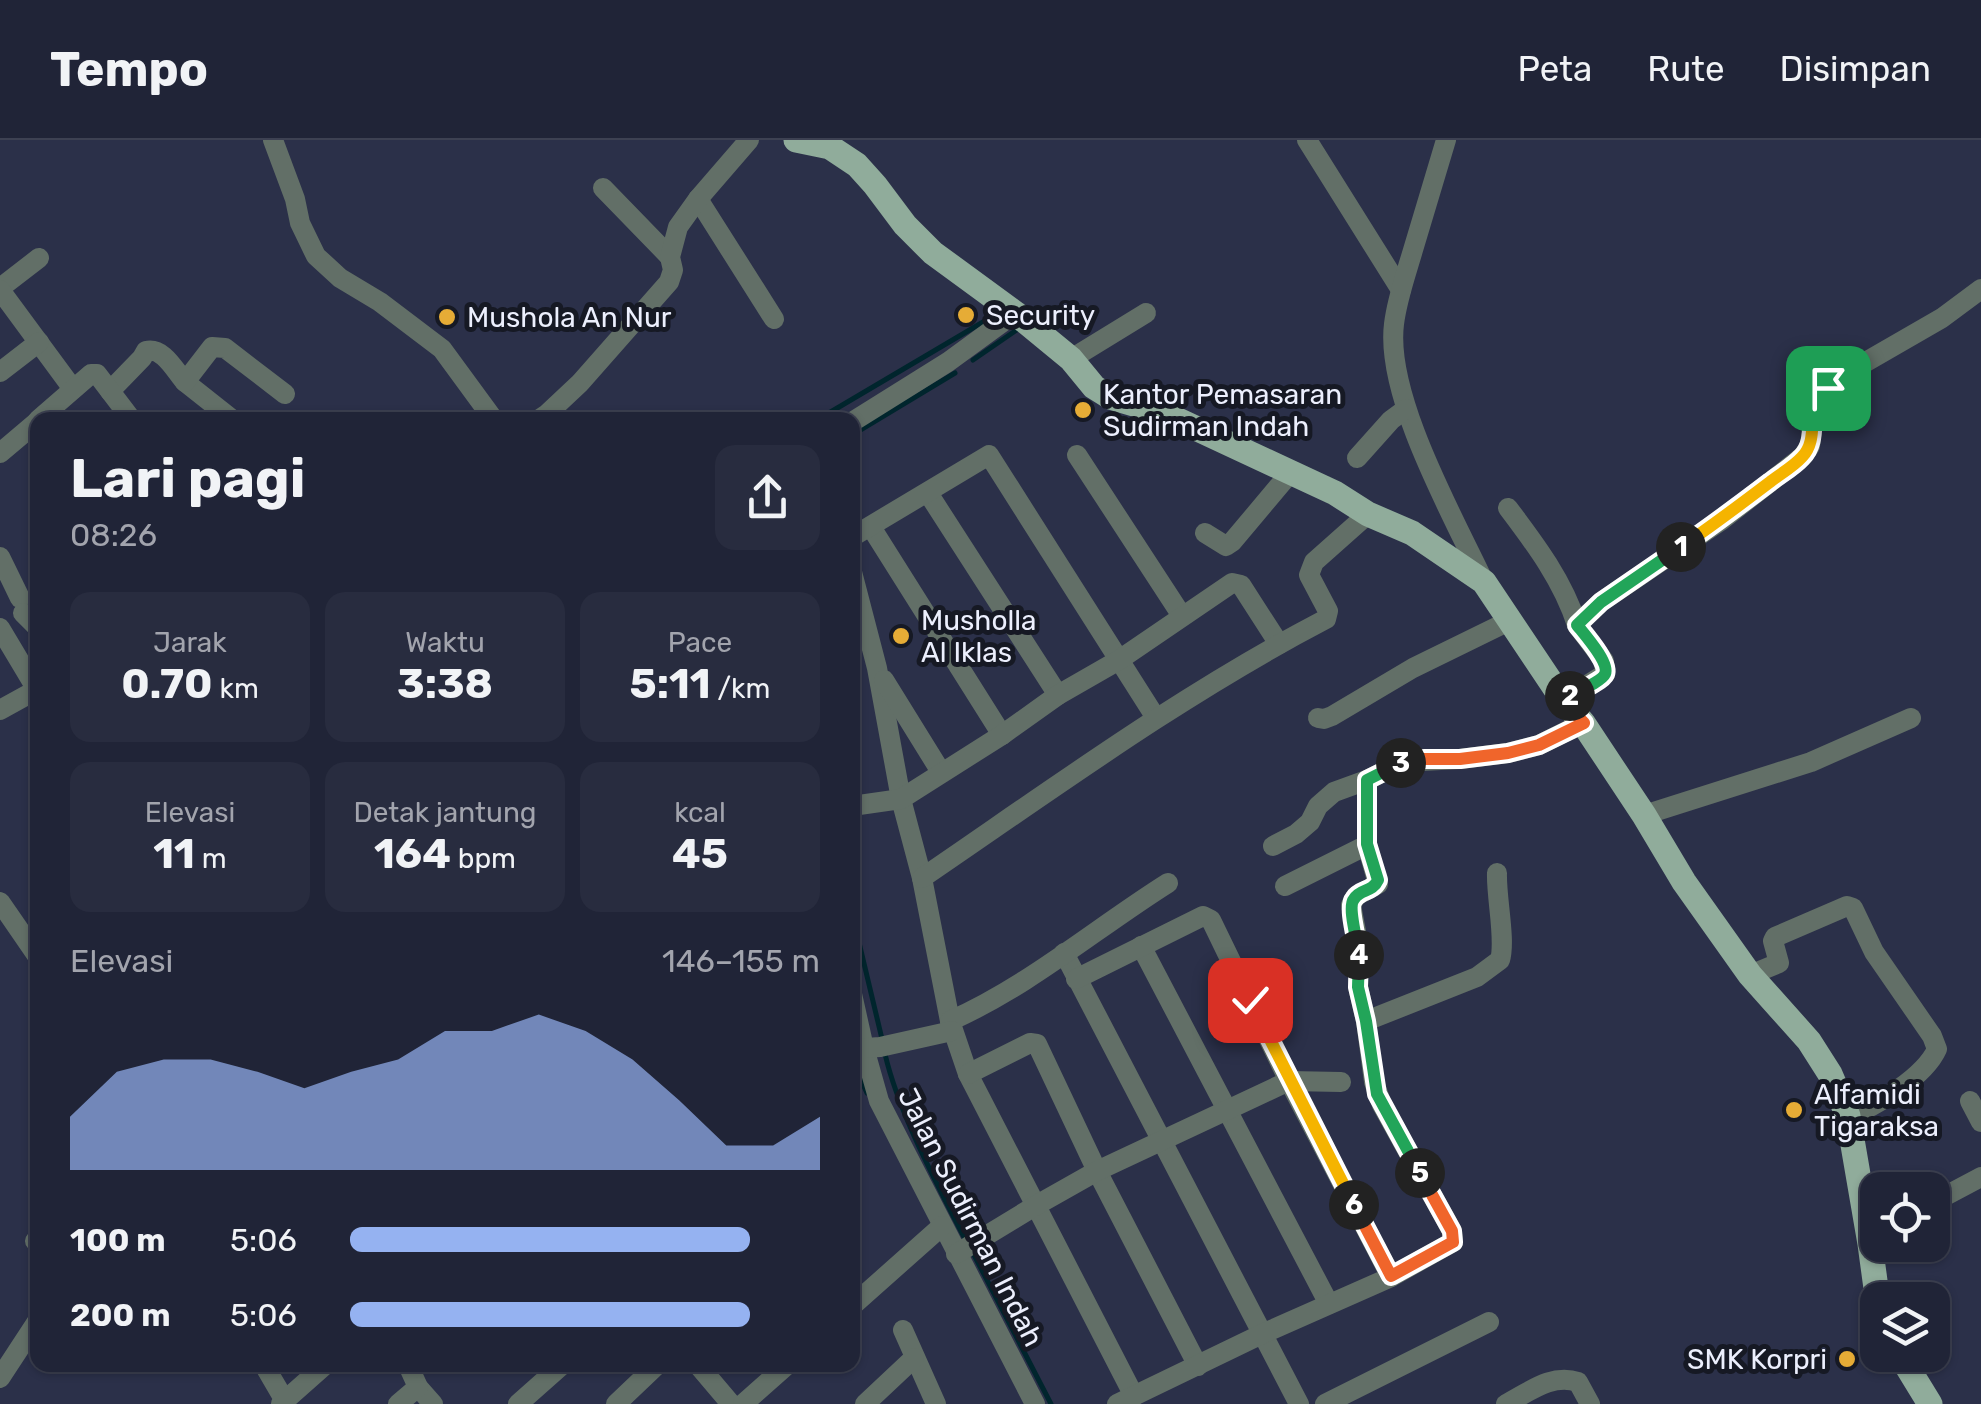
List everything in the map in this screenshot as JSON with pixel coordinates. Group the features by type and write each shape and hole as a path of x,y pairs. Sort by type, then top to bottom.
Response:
{"main road":[{"path":"796,140 830,147 857,165 905,226 933,253 1015,313 1110,397 1161,412 1335,493 1368,514 1412,533 1484,582 1562,700 1584,723 1684,882 1750,975 1809,1041 1830,1074 1848,1116 1860,1174"},
{"path":"1910,1372 1930,1404"}],"street":[{"path":"273,140 300,224 316,256 340,278 380,302 442,349 488,412"},
{"path":"547,412 580,383 669,282 673,270 670,257 678,227 749,140"},
{"path":"1307,140 1401,290"},
{"path":"1446,140 1401,290 1394,327 1394,357 1406,409 1484,582"},
{"path":"603,188 670,257"},
{"path":"698,199 774,319"},
{"path":"39,258 0,289 73,389"},
{"path":"1577,625 1601,602 1722,520 1803,456 1810,446 1815,401 1820,392 1942,318 1981,289"},
{"path":"860,417 948,362 1015,313"},
{"path":"1071,359 1146,313"},
{"path":"0,372 38,342"},
{"path":"184,382 212,347 220,346 285,394"},
{"path":"110,391 152,349 159,351 184,382 223,412"},
{"path":"61,412 73,389 91,374 97,374 126,412"},
{"path":"1357,458 1406,409"},
{"path":"0,454 30,427"},
{"path":"1002,735 862,532 989,455 1156,718"},
{"path":"1077,455 1182,616"},
{"path":"1205,533 1226,546 1232,542 1290,473"},
{"path":"928,493 1058,695"},
{"path":"1508,508 1550,564 1577,625 1604,661 1605,674 1562,700"},
{"path":"922,878 1156,718 1328,616 1309,574 1314,562 1368,514"},
{"path":"0,557 27,613"},
{"path":"860,805 901,799 1232,583 1240,585 1279,644"},
{"path":"860,604 951,1026 968,1074 1035,1206 1125,1400 1391,1276 1453,1242 1377,1094 1358,987 1358,946 1351,906 1356,896 1378,884 1367,844 1367,780"},
{"path":"1318,718 1332,716 1413,668 1511,620"},
{"path":"0,628 30,677"},
{"path":"876,668 941,772"},
{"path":"0,710 30,693"},
{"path":"1644,815 1811,762 1911,718"},
{"path":"1273,846 1310,822 1326,798 1404,762 1508,753 1539,745 1584,723"},
{"path":"1284,886 1367,844"},
{"path":"1366,1021 1477,977 1500,960 1496,873"},
{"path":"860,1049 951,1026 1012,990 1168,882"},
{"path":"0,902 30,945"},
{"path":"1750,975 1779,962 1775,937 1847,906 1853,908 1874,952 1937,1049 1932,1059 1895,1091 1866,1110 1848,1116"},
{"path":"1076,980 1203,916 1211,920 1289,1081 1391,1276"},
{"path":"1141,946 1328,1304"},
{"path":"1064,953 1300,1404"},
{"path":"968,1074 1030,1043 1037,1044 1097,1172 1198,1366"},
{"name":"Jalan Sudirman Indah","path":"860,1054 942,1226 1035,1404"},
{"path":"956,1254 1097,1172 1289,1081 1341,1082"},
{"path":"1970,1101 1981,1122"},
{"path":"1950,1193 1981,1176"},
{"path":"860,1299 942,1226"},
{"path":"1325,1404 1358,1397 1489,1322"},
{"path":"902,1330 936,1404"},
{"path":"0,1378 30,1332"},
{"path":"865,1404 914,1358"},
{"path":"267,1372 282,1402 317,1372"},
{"path":"411,1372 433,1404"},
{"path":"518,1404 554,1372"},
{"path":"616,1404 650,1372"},
{"path":"704,1372 731,1404"},
{"path":"744,1404 779,1372"},
{"path":"1506,1404 1565,1378 1578,1382 1590,1404"},
{"path":"398,1404 418,1387"}],"waterway":[{"path":"831,412 1000,312"},
{"path":"973,360 1018,329"},
{"path":"860,430 955,373"},
{"path":"860,947 882,1039"},
{"path":"885,1054 909,1124 965,1239"},
{"path":"860,1076 867,1093"},
{"path":"972,1251 1051,1404"}],"place":[{"name":"Security","path":"966,315"},
{"name":"Mushola An Nur","path":"447,317"},
{"name":"Kantor Pemasaran Sudirman Indah","path":"1083,410"},
{"name":"Musholla Al Iklas","path":"901,636"},
{"name":"Alfamidi Tigaraksa","path":"1794,1110"},
{"name":"SMK Korpri","path":"1847,1359"}],"route":[{"path":"1250,1000 1391,1276 1453,1242 1452,1231 1382,1105 1374,1082 1358,987 1358,946 1351,906 1356,896 1378,884 1367,844 1367,780 1404,762 1508,753 1539,745 1584,723 1562,700 1601,679 1606,668 1577,625 1601,602 1722,520 1803,456 1812,437 1815,401 1828,388"}]}
